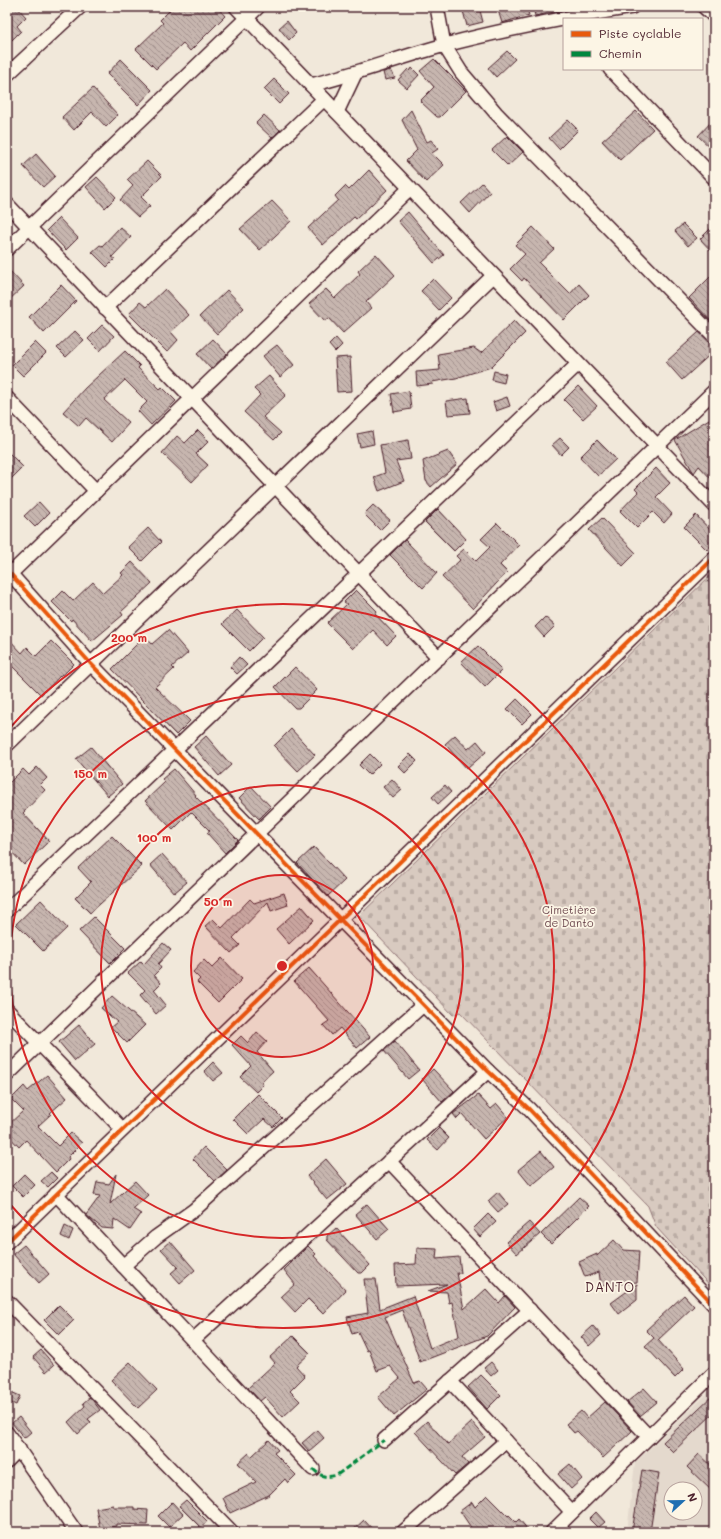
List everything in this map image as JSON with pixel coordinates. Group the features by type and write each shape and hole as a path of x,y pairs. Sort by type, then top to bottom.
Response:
{"street":[{"path":"7,75 80,7"},
{"path":"236,7 714,505"},
{"path":"7,249 258,7"},
{"path":"437,7 444,45 461,72 496,113 714,336"},
{"path":"574,18 632,7"},
{"path":"311,85 354,74 444,45 563,20"},
{"path":"611,70 714,178"},
{"path":"337,112 354,74"},
{"path":"105,308 324,99"},
{"path":"410,188 96,491 8,573 91,664 488,1071 528,1108 714,1305"},
{"path":"7,204 439,658"},
{"path":"7,745 493,276"},
{"path":"7,910 578,364"},
{"path":"7,1075 714,391"},
{"path":"7,398 96,491"},
{"path":"7,1242 714,558"},
{"path":"123,1266 156,1237 194,1210 424,1005"},
{"path":"7,1010 122,1130"},
{"path":"193,1340 488,1071"},
{"path":"389,1161 649,1437"},
{"path":"56,1194 314,1469"},
{"path":"7,1301 232,1532"},
{"path":"384,1440 530,1310"},
{"path":"552,1532 714,1373"},
{"path":"450,1381 572,1512"},
{"path":"7,1433 76,1532"},
{"path":"403,1532 506,1442"},
{"path":"7,1461 19,1449"}],"shaded area":[{"path":"714,1387 714,1532 627,1532 635,1463"}],"green space":[{"name":"Cimetière de Danto","path":"714,572 714,1290 656,1227 648,1206 460,1012 453,1015 359,916"}],"building":[{"path":"7,7 17,7 26,17 17,26 21,31 12,40 7,35"},
{"path":"173,7 217,7 225,16 190,51 183,43 156,69 136,49 163,23 160,20"},
{"path":"479,7 483,22 467,26 463,11"},
{"path":"497,7 526,7 529,15 502,23"},
{"path":"533,7 569,7 569,9 535,16"},
{"path":"287,21 296,33 289,40 279,28"},
{"path":"507,51 515,59 496,77 488,68"},
{"path":"121,59 152,90 138,105 107,74"},
{"path":"434,59 466,91 440,117 437,117 420,101 434,87 420,71"},
{"path":"412,68 419,75 407,88 398,80 408,69 410,71"},
{"path":"391,70 395,78 385,80 383,72"},
{"path":"274,79 289,94 279,104 264,89"},
{"path":"93,88 118,115 106,127 92,112 74,130 62,117"},
{"path":"411,110 427,142 431,140 438,149 432,153 444,165 426,182 406,161 417,150 402,120"},
{"path":"636,111 653,129 620,160 602,141"},
{"path":"264,115 280,130 272,138 256,123"},
{"path":"714,119 714,151 698,136"},
{"path":"568,120 578,130 559,149 549,138"},
{"path":"507,136 523,152 508,166 492,150"},
{"path":"36,154 55,176 43,187 23,166"},
{"path":"147,161 162,176 141,197 150,206 138,217 120,200 133,186 127,180"},
{"path":"369,170 387,190 356,219 354,217 323,245 308,228 338,200 335,196 345,186 349,190"},
{"path":"97,177 116,197 105,208 86,187"},
{"path":"482,183 490,192 470,213 461,203"},
{"path":"272,201 291,221 260,250 240,229"},
{"path":"408,212 444,255 434,263 398,221"},
{"path":"59,218 78,238 66,250 47,230"},
{"path":"683,224 697,238 688,246 675,231"},
{"path":"714,225 714,254 700,239"},
{"path":"120,227 131,237 112,257 115,259 107,267 92,252 100,245 102,246"},
{"path":"533,227 554,249 539,263 570,294 579,284 589,295 564,320 524,278 522,281 510,269 525,254 515,245"},
{"path":"376,254 395,275 366,302 371,308 343,333 329,318 325,321 309,304 326,289 335,298 360,274 358,271"},
{"path":"7,268 24,286 7,302"},
{"path":"714,273 714,324 689,298"},
{"path":"433,279 451,298 439,310 421,291"},
{"path":"61,285 76,301 44,333 29,317"},
{"path":"165,289 189,315 171,332 178,340 167,352 129,314 140,302 146,307"},
{"path":"227,290 244,308 217,334 200,316"},
{"path":"514,321 525,333 491,367 456,378 432,382 433,384 417,386 416,372 440,370 438,354 474,348 481,353"},
{"path":"102,325 114,336 100,351 88,339"},
{"path":"75,331 84,340 66,357 57,348"},
{"path":"699,332 714,345 714,351 682,380 666,362"},
{"path":"336,338 342,345 335,352 329,345"},
{"path":"213,339 227,354 211,369 197,354"},
{"path":"35,342 46,353 23,376 12,365"},
{"path":"277,345 294,365 280,377 263,356"},
{"path":"125,351 140,366 138,368 160,389 162,387 176,401 151,425 138,411 147,402 125,380 104,400 129,423 112,442 86,418 79,426 63,412 85,388"},
{"path":"350,357 352,391 337,392 335,358"},
{"path":"494,371 506,374 504,383 492,380"},
{"path":"269,376 286,395 263,417 281,433 274,440 244,412 260,395 254,389"},
{"path":"578,386 597,406 583,419 564,400"},
{"path":"409,391 411,409 394,412 391,394"},
{"path":"507,397 510,406 496,411 493,402"},
{"path":"468,398 470,413 448,415 446,401"},
{"path":"714,416 714,482 699,466 694,473 675,440"},
{"path":"198,430 209,441 196,454 208,465 192,482 162,453 177,436 185,443"},
{"path":"372,431 374,444 360,447 357,434"},
{"path":"560,438 569,447 561,455 552,445"},
{"path":"408,440 411,459 396,461 404,481 379,491 374,477 385,473 380,445"},
{"path":"597,440 616,459 598,476 580,457"},
{"path":"7,451 23,467 7,483"},
{"path":"448,451 457,464 431,487 426,481 423,461"},
{"path":"656,468 670,483 656,497 672,514 664,523 653,512 637,528 620,511 638,492 635,489"},
{"path":"39,502 49,513 35,527 24,516"},
{"path":"373,505 390,520 380,530 364,514"},
{"path":"438,509 466,539 454,551 425,522"},
{"path":"696,515 714,534 714,542 707,550 684,527"},
{"path":"602,518 636,553 623,566 589,530"},
{"path":"497,523 519,545 500,565 507,572 473,609 442,577 460,560 456,556 464,549 476,561 490,547 481,539"},
{"path":"148,528 161,542 142,561 128,547"},
{"path":"405,540 437,573 423,588 390,555"},
{"path":"132,562 152,583 121,612 123,615 92,641 72,619 71,621 52,602 63,591 73,601 93,582 103,593 123,575 121,573"},
{"path":"356,590 377,611 375,614 396,636 387,645 373,630 353,649 327,623 347,604 344,602"},
{"path":"237,610 263,637 249,651 222,624"},
{"path":"545,617 555,626 544,637 535,627"},
{"path":"168,630 188,653 172,667 174,669 155,687 190,721 176,735 112,669 145,636 152,644"},
{"path":"7,637 22,653 27,647 36,656 51,641 74,664 41,695 7,661"},
{"path":"478,646 502,670 485,687 461,662"},
{"path":"239,657 247,665 237,674 230,667"},
{"path":"295,667 317,690 299,708 295,708 275,687"},
{"path":"517,699 532,714 522,724 507,709"},
{"path":"291,729 315,755 298,771 274,746"},
{"path":"455,735 468,749 477,741 486,752 467,769 445,744"},
{"path":"206,736 231,765 219,776 194,747"},
{"path":"91,747 122,784 108,796 76,759"},
{"path":"370,754 380,764 369,775 359,765"},
{"path":"410,754 417,761 405,773 398,766"},
{"path":"37,767 47,778 40,785 45,790 23,813 49,841 24,865 7,847 7,785 23,769 29,775"},
{"path":"174,769 196,795 195,796 238,840 225,853 207,833 210,831 191,812 173,830 145,801 165,782 162,779"},
{"path":"392,779 402,790 393,798 383,787"},
{"path":"445,785 451,792 438,804 432,797"},
{"path":"251,786 271,807 259,819 239,798"},
{"path":"112,836 142,866 90,913 75,898 91,882 78,868"},
{"path":"314,847 345,880 328,896 297,863"},
{"path":"162,854 187,882 174,893 150,865"},
{"path":"284,893 288,905 271,911 268,902 233,938 240,945 231,953 205,926 213,919 222,928 250,899 254,903"},
{"path":"41,900 67,928 43,951 16,924"},
{"path":"302,906 314,920 289,944 276,929"},
{"path":"94,917 125,948 110,963 79,931"},
{"path":"163,943 171,950 158,964 161,968 154,975 161,983 154,990 166,1005 156,1014 140,995 145,990 128,973 141,961 144,964"},
{"path":"222,958 242,979 218,1003 197,982 200,979 193,972 204,960 212,968"},
{"path":"309,968 370,1037 357,1048 340,1028 332,1035 323,1025 329,1021 294,981"},
{"path":"112,996 145,1025 127,1043 111,1027 117,1022 101,1008"},
{"path":"79,1025 95,1044 75,1061 59,1042"},
{"path":"257,1032 267,1041 257,1052 273,1071 261,1082 263,1085 256,1092 240,1077 251,1066 232,1045 241,1036 248,1043"},
{"path":"395,1041 419,1070 408,1079 384,1051"},
{"path":"213,1062 223,1073 213,1081 204,1071"},
{"path":"433,1069 454,1091 442,1102 422,1079"},
{"path":"47,1075 67,1098 38,1126 58,1146 71,1133 82,1143 56,1172 26,1140 19,1147 7,1134 7,1126 23,1111 11,1099 24,1086 28,1091"},
{"path":"258,1094 282,1118 273,1127 264,1119 248,1134 233,1119"},
{"path":"478,1095 491,1109 497,1104 508,1117 484,1139 462,1114 457,1119 453,1114"},
{"path":"439,1128 449,1138 438,1150 427,1140"},
{"path":"204,1147 227,1170 215,1181 193,1159"},
{"path":"541,1151 554,1167 531,1186 518,1170"},
{"path":"326,1159 347,1184 327,1200 307,1176"},
{"path":"51,1172 57,1178 48,1187 41,1181"},
{"path":"24,1174 35,1185 23,1197 12,1186"},
{"path":"116,1174 110,1204 135,1181 148,1195 133,1209 141,1214 130,1230 114,1219 113,1229 102,1228 86,1215 100,1196 94,1195 97,1182 109,1184"},
{"path":"498,1192 508,1204 498,1212 488,1201"},
{"path":"579,1197 589,1206 551,1244 541,1234"},
{"path":"367,1204 389,1229 377,1239 355,1214"},
{"path":"488,1214 496,1222 480,1237 473,1229"},
{"path":"529,1222 540,1234 517,1254 506,1242"},
{"path":"65,1226 73,1230 69,1240 61,1236"},
{"path":"336,1228 370,1265 362,1273 358,1273 327,1240 327,1236"},
{"path":"614,1240 623,1250 639,1251 637,1282 601,1286 599,1272 585,1277 579,1262 597,1254 597,1256"},
{"path":"170,1241 195,1270 180,1283 171,1273 178,1267 161,1249"},
{"path":"24,1245 49,1274 39,1283 13,1254"},
{"path":"308,1246 316,1254 314,1256 346,1290 323,1314 308,1299 295,1312 281,1297 295,1284 284,1270"},
{"path":"417,1248 437,1249 436,1259 459,1257 461,1273 457,1273 464,1309 486,1289 499,1303 505,1296 515,1307 487,1336 420,1362 402,1310 385,1317 414,1383 420,1381 427,1389 394,1416 378,1397 400,1378 390,1366 377,1371 369,1350 367,1351 358,1332 352,1334 347,1317 368,1313 364,1279 376,1279 380,1309 413,1296 430,1348 459,1336 452,1302 449,1303 447,1292 428,1291 447,1284 396,1286 395,1265 416,1264"},
{"path":"637,1284 637,1300 619,1314 611,1303"},
{"path":"684,1295 694,1306 658,1340 684,1369 675,1378 645,1346 654,1338 646,1330"},
{"path":"59,1305 74,1320 59,1335 44,1320"},
{"path":"593,1326 601,1335 589,1346 581,1337"},
{"path":"293,1336 310,1353 296,1366 305,1376 290,1391 300,1401 283,1417 265,1397 260,1401 248,1388 275,1363 270,1357"},
{"path":"41,1350 54,1365 46,1372 33,1357"},
{"path":"130,1362 157,1390 138,1408 111,1380"},
{"path":"491,1362 498,1370 491,1376 484,1368"},
{"path":"481,1375 501,1395 487,1409 468,1387"},
{"path":"644,1388 657,1402 640,1416 627,1402"},
{"path":"9,1391 20,1396 16,1405 7,1401"},
{"path":"714,1394 714,1413 673,1452 663,1442"},
{"path":"90,1397 100,1410 88,1419 91,1422 78,1434 68,1422 85,1406 83,1403"},
{"path":"605,1402 632,1431 603,1458 577,1431 574,1433 566,1424 581,1411 587,1418"},
{"path":"19,1417 31,1432 24,1438 12,1423"},
{"path":"427,1421 448,1444 472,1422 485,1437 462,1457 468,1464 455,1475 415,1432"},
{"path":"317,1430 324,1438 309,1451 302,1443"},
{"path":"269,1440 278,1450 274,1453 296,1475 288,1483 285,1479 269,1495 230,1513 223,1498 256,1482 238,1463 249,1453 252,1456"},
{"path":"699,1454 714,1468 714,1493 703,1481 687,1467"},
{"path":"570,1464 582,1479 571,1489 558,1474"},
{"path":"642,1470 659,1473 650,1532 632,1532"},
{"path":"487,1495 516,1522 519,1519 530,1532 474,1532 460,1511 472,1502 475,1507"},
{"path":"186,1500 207,1521 201,1528 179,1506"},
{"path":"172,1502 183,1514 169,1527 158,1516"},
{"path":"113,1505 113,1507 134,1507 134,1509 148,1510 147,1525 116,1524 116,1526 100,1529 96,1508"},
{"path":"596,1512 605,1522 598,1528 589,1519"},
{"path":"364,1520 375,1532 351,1532"}],"marked path":[{"path":"313,1469 324,1476 337,1475 384,1440"}],"cycle path":[{"path":"7,1242 714,558"},
{"path":"7,570 91,664 488,1071 528,1108 714,1305"}],"district":[{"name":"DANTO","path":"610,1287"}]}
